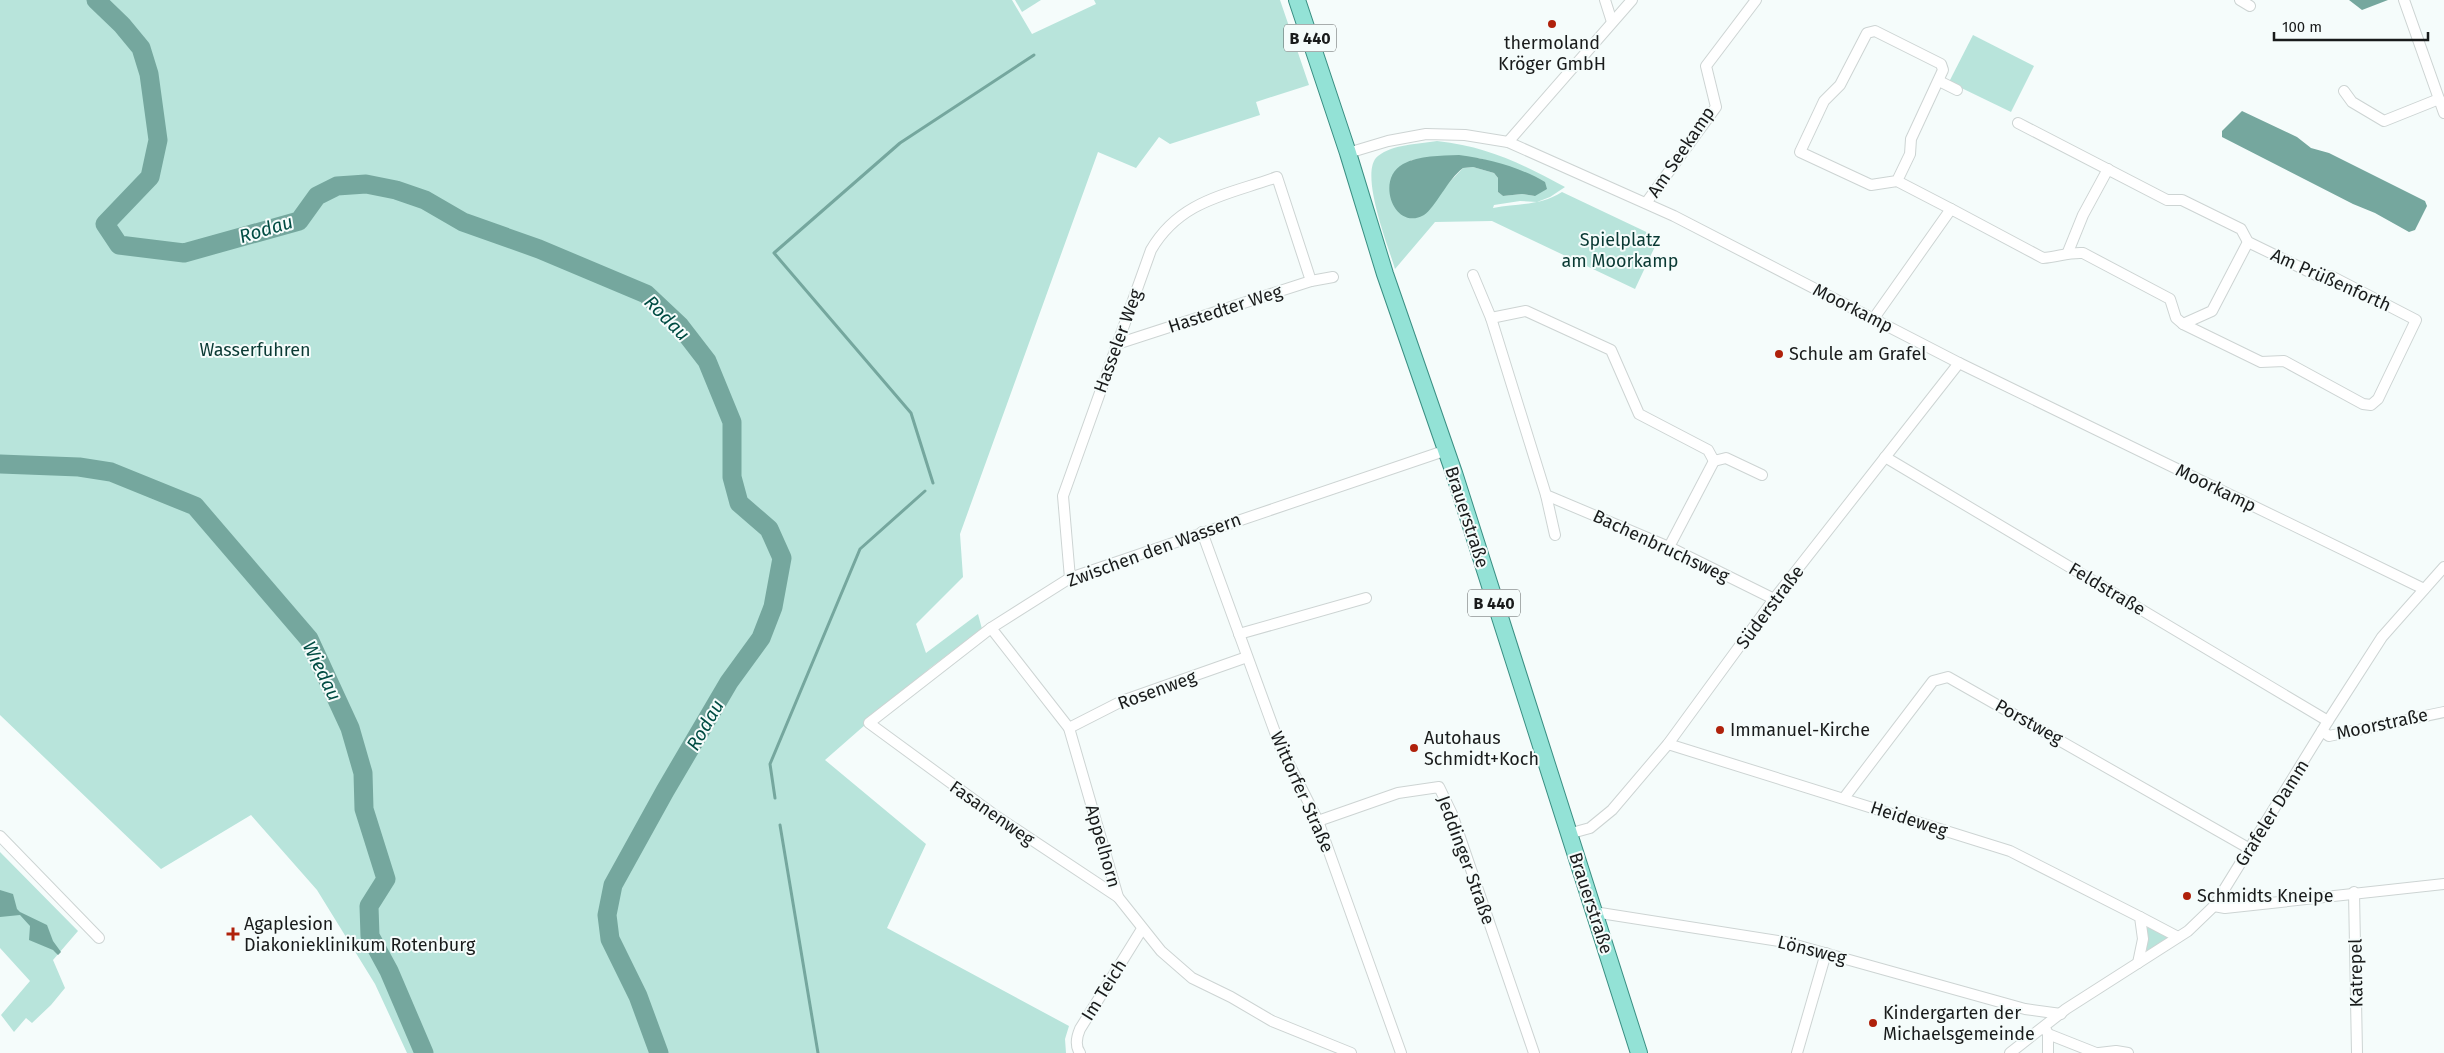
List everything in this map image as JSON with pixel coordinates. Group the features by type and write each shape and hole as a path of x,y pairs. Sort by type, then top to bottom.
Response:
{"main road":[{"name":"B 440","path":"1297,0 1348,154"},
{"name":"Brauerstraße","path":"1348,154 1385,274 1444,451 1454,473 1639,1053"}],"street":[{"path":"1605,0 1612,22"},
{"path":"1508,142 1632,0"},
{"name":"Am Seekamp","path":"1646,203 1716,107 1706,66 1756,0"},
{"path":"2240,0 2250,6"},
{"path":"2404,0 2444,113"},
{"path":"1897,181 1910,154 1911,139 1943,70 1941,64 1875,31 1867,33 1840,85 1824,101 1800,152 1871,185 1897,181 2044,258 2056,258 2068,252 2083,253 2170,299 2176,318 2184,324 2212,311 2248,242"},
{"path":"1938,81 1957,90"},
{"path":"2344,91 2352,102 2384,121 2439,99"},
{"name":"Am Prüßenforth","path":"2018,123 2167,200 2182,200 2240,229 2248,242 2320,277 2331,276 2416,320 2375,403 2371,405 2363,404 2284,362 2260,362 2184,324"},
{"name":"Moorkamp","path":"1348,154 1388,141 1426,134 1465,135 1508,142 1646,203 1959,363 2424,590"},
{"path":"2068,252 2083,215 2108,169"},
{"name":"Hasseler Weg","path":"1070,578 1063,496 1151,250 1161,233 1174,219 1191,207 1277,177 1311,281"},
{"path":"1874,318 1951,209"},
{"path":"1473,275 1491,318 1546,495 1555,535"},
{"name":"Hastedter Weg","path":"1117,344 1311,281 1333,277"},
{"path":"1491,318 1526,311 1611,350 1638,414 1708,450 1714,461"},
{"name":"Süderstraße","path":"1568,834 1590,828 1612,810 1668,744 1774,599 1959,363"},
{"name":"Zwischen den Wassern","path":"870,723 991,628 1070,578 1444,451"},
{"name":"Feldstraße","path":"1886,457 2328,721"},
{"path":"1669,547 1714,461 1726,458 1762,475"},
{"name":"Bachenbruchsweg","path":"1546,495 1669,547 1774,599"},
{"name":"Wittorfer Straße","path":"1202,532 1280,746 1318,821 1401,1053"},
{"name":"Grafeler Damm","path":"2010,1053 2034,1035 2047,1031 2061,1014 2178,937 2214,906 2382,637 2444,567"},
{"path":"1239,634 1366,598"},
{"name":"Appelhorn","path":"991,628 1069,728 1118,897 1161,952 1192,978 1232,997 1272,1021 1351,1053"},
{"name":"Rosenweg","path":"1069,728 1122,701 1247,657"},
{"name":"Porstweg","path":"1844,798 1933,682 1948,677 2250,849"},
{"name":"Moorstraße","path":"2322,731 2328,736 2444,712"},
{"name":"Fasanenweg","path":"870,723 996,816 1118,897"},
{"name":"Heideweg","path":"1668,744 2010,851 2178,937"},
{"name":"Jeddinger Straße","path":"1318,821 1398,793 1439,787 1452,814 1534,1053"},
{"path":"0,836 99,938"},
{"path":"2214,906 2225,908 2354,892 2444,884"},
{"name":"Katrepel","path":"2354,892 2357,1053"},
{"name":"Lönsweg","path":"1594,912 1785,942 2025,1009 2061,1014"},
{"path":"2138,963 2143,939 2140,917"},
{"name":"Im Teich","path":"1080,1053 1077,1036 1080,1029 1142,929"},
{"path":"1797,1053 1826,953"},
{"path":"2025,1009 2033,1013 2038,1020 2034,1035"},
{"path":"2048,1053 2047,1031 2098,1053 2116,1051 2128,1053"}],"green space":[{"name":"Wasserfuhren","path":"0,0 1012,0 1032,34 1096,4 1094,0 1280,0 1309,85 1256,102 1260,115 1170,144 1159,137 1136,168 1098,152 960,534 963,577 916,624 926,653 978,614 982,629 930,668 825,760 926,844 887,928 1069,1026 1065,1039 1066,1053 407,1053 375,984 317,890 251,815 161,869 0,715"},
{"path":"1015,0 1041,0 1022,12"},
{"path":"1973,35 2034,66 2011,112 1949,82"},
{"name":"Spielplatz am Moorkamp","path":"1437,141 1473,147 1504,157 1565,187 1550,197 1537,202 1554,197 1562,192 1659,238 1635,289 1492,221 1435,222 1395,269 1373,193 1371,177 1373,164 1378,156 1391,149","holes":["1479,158 1494,163 1535,196 1522,194 1503,196 1498,192 1498,178 1494,173 1473,167 1463,168 1443,189 1430,209 1411,160","1520,201 1537,202 1503,206 1493,208 1494,205"]},
{"path":"0,852 78,931 53,960 65,988 32,1023 26,1018 14,1032 1,1015 30,981 0,948"},
{"path":"2148,927 2170,937 2147,952 2146,929"}],"shaded area":[{"path":"2349,0 2388,0 2362,10"},
{"path":"2242,111 2297,137 2311,148 2329,153 2425,201 2427,206 2415,230 2409,232 2375,213 2353,204 2222,137 2222,131"},
{"path":"1459,155 1493,161 1515,168 1545,182 1547,189 1535,196 1522,194 1503,196 1498,192 1498,178 1494,173 1473,167 1463,168 1424,215 1413,218 1404,216 1397,210 1392,202 1389,191 1390,181 1395,171 1403,164 1416,159 1430,156"},
{"path":"0,890 13,894 17,909 20,912 47,925 53,941 61,952 58,955 53,950 29,940 30,926 20,915 0,917"}],"waterway":[{"name":"Rodau","path":"96,0 122,25 141,48 149,74 158,140 150,177 105,224 119,245 184,253 299,221 317,196 337,186 366,184 396,190 425,200 463,222 539,249 646,294 680,326 707,361 732,422 732,477 739,503 769,529 782,558 773,607 761,638 729,682 613,885 607,915 610,939 638,996 659,1053"},
{"path":"933,483 911,413 774,253 900,143 1034,55"},
{"name":"Wiedau","path":"0,464 79,467 111,472 195,506 309,639 350,728 363,773 364,809 386,879 369,906 370,936 389,971 424,1053"},
{"path":"775,798 770,764 860,549 925,491"},
{"path":"780,825 818,1053"}],"place":[{"name":"thermoland Kröger GmbH","path":"1552,24"},
{"name":"Schule am Grafel","path":"1779,354"},
{"name":"Immanuel-Kirche","path":"1720,730"},
{"name":"Autohaus Schmidt+Koch","path":"1414,748"},
{"name":"Schmidts Kneipe","path":"2187,896"},
{"name":"Agaplesion Diakonieklinikum Rotenburg","path":"233,934"},
{"name":"Kindergarten der Michaelsgemeinde","path":"1873,1023"}]}
